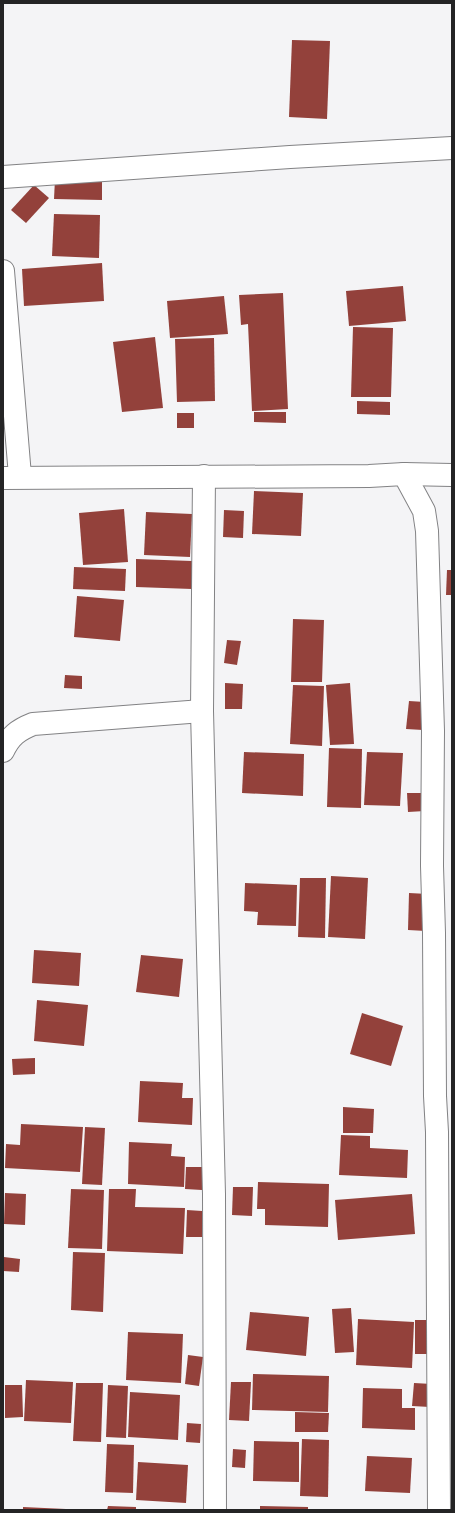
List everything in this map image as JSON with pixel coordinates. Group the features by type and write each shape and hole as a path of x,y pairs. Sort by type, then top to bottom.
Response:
{"street":[{"path":"3,177 290,157 452,148"},
{"path":"3,271 12,477 369,476 404,474 452,475"},
{"path":"404,474 424,511 427,531 432,731 435,1096 438,1132 439,1510"},
{"path":"204,476 202,711 214,1194 215,1510"},
{"path":"3,751 6,744 18,730 33,724 202,711"}],"building":[{"path":"292,40 330,41 327,119 289,117"},
{"path":"55,179 102,180 102,200 54,199"},
{"path":"34,185 49,198 26,223 11,210"},
{"path":"54,214 100,215 99,258 52,256"},
{"path":"102,263 104,301 24,306 22,269"},
{"path":"403,286 406,321 349,326 346,291"},
{"path":"283,293 288,409 252,411 248,324 241,325 239,295"},
{"path":"224,296 228,334 170,338 167,301"},
{"path":"353,327 393,328 391,397 351,397"},
{"path":"155,337 163,408 122,412 113,342"},
{"path":"214,338 215,401 177,402 175,339"},
{"path":"357,401 390,402 390,415 357,414"},
{"path":"254,412 286,412 286,423 254,422"},
{"path":"177,413 194,413 194,428 177,428"},
{"path":"254,491 303,493 301,536 252,534"},
{"path":"124,509 128,562 83,565 79,513"},
{"path":"224,510 244,511 243,538 223,537"},
{"path":"146,512 192,514 190,557 144,555"},
{"path":"136,559 192,561 192,589 136,587"},
{"path":"74,567 126,569 125,591 73,589"},
{"path":"447,570 452,570 452,595 446,595"},
{"path":"77,596 124,600 120,641 74,637"},
{"path":"293,619 324,620 322,682 291,682"},
{"path":"227,640 241,641 237,665 224,663"},
{"path":"65,675 82,676 82,689 64,688"},
{"path":"225,683 243,684 242,709 225,709"},
{"path":"350,683 354,744 330,745 326,685"},
{"path":"293,685 324,686 322,746 290,744"},
{"path":"409,701 425,702 423,730 406,729"},
{"path":"329,748 362,749 361,808 327,807"},
{"path":"244,752 304,754 303,796 242,793"},
{"path":"367,752 403,753 400,806 364,805"},
{"path":"407,793 425,793 425,811 408,812"},
{"path":"331,876 368,878 365,939 328,937"},
{"path":"300,878 326,878 325,938 298,937"},
{"path":"245,883 297,885 296,926 257,925 258,912 244,911"},
{"path":"409,893 428,894 426,931 408,930"},
{"path":"34,950 81,953 79,986 32,983"},
{"path":"141,955 183,959 179,997 136,992"},
{"path":"37,1000 88,1005 84,1046 34,1041"},
{"path":"362,1013 403,1026 391,1066 350,1054"},
{"path":"35,1058 35,1074 13,1075 12,1059"},
{"path":"140,1081 183,1083 182,1098 193,1098 192,1125 138,1122"},
{"path":"343,1107 374,1109 373,1133 343,1133"},
{"path":"21,1124 83,1127 80,1172 5,1168 6,1144 20,1145"},
{"path":"85,1127 105,1128 102,1185 82,1184"},
{"path":"341,1135 370,1136 370,1148 408,1150 407,1178 339,1175"},
{"path":"129,1142 172,1144 171,1156 185,1157 184,1187 128,1184"},
{"path":"186,1167 202,1167 202,1190 185,1189"},
{"path":"258,1182 329,1184 328,1227 265,1225 265,1209 257,1209"},
{"path":"233,1187 253,1187 252,1216 232,1215"},
{"path":"71,1189 104,1190 102,1249 68,1248"},
{"path":"109,1189 136,1189 135,1207 185,1208 183,1254 107,1251"},
{"path":"5,1193 26,1194 25,1225 4,1224"},
{"path":"412,1194 415,1234 338,1240 335,1200"},
{"path":"187,1210 202,1211 202,1237 186,1237"},
{"path":"73,1252 105,1253 103,1312 71,1310"},
{"path":"4,1257 20,1259 19,1272 3,1271"},
{"path":"351,1308 354,1352 335,1353 332,1309"},
{"path":"250,1312 309,1317 306,1356 246,1350"},
{"path":"358,1319 414,1322 412,1368 356,1365"},
{"path":"415,1320 432,1320 432,1354 415,1354"},
{"path":"128,1332 183,1334 181,1383 126,1380"},
{"path":"188,1355 203,1357 199,1386 185,1384"},
{"path":"253,1374 329,1376 328,1412 252,1410"},
{"path":"26,1380 73,1382 71,1423 24,1421"},
{"path":"231,1382 251,1382 249,1421 229,1420"},
{"path":"76,1383 103,1383 101,1442 73,1441"},
{"path":"414,1383 432,1384 430,1407 412,1406"},
{"path":"5,1385 22,1385 23,1417 5,1418"},
{"path":"108,1385 128,1386 126,1438 106,1437"},
{"path":"363,1388 402,1389 402,1408 415,1408 415,1430 362,1428"},
{"path":"130,1392 180,1395 178,1440 128,1437"},
{"path":"295,1412 329,1413 328,1432 295,1432"},
{"path":"187,1423 201,1424 200,1443 186,1442"},
{"path":"302,1439 329,1440 328,1497 300,1496"},
{"path":"254,1441 299,1442 299,1482 253,1481"},
{"path":"107,1444 134,1445 133,1493 105,1492"},
{"path":"233,1449 246,1450 245,1468 232,1467"},
{"path":"367,1456 412,1458 410,1493 365,1491"},
{"path":"138,1462 188,1465 186,1503 136,1500"},
{"path":"108,1506 136,1507 136,1510 107,1510"},
{"path":"260,1506 308,1507 308,1510 260,1510"},
{"path":"23,1507 66,1509 66,1510 23,1510"}]}
